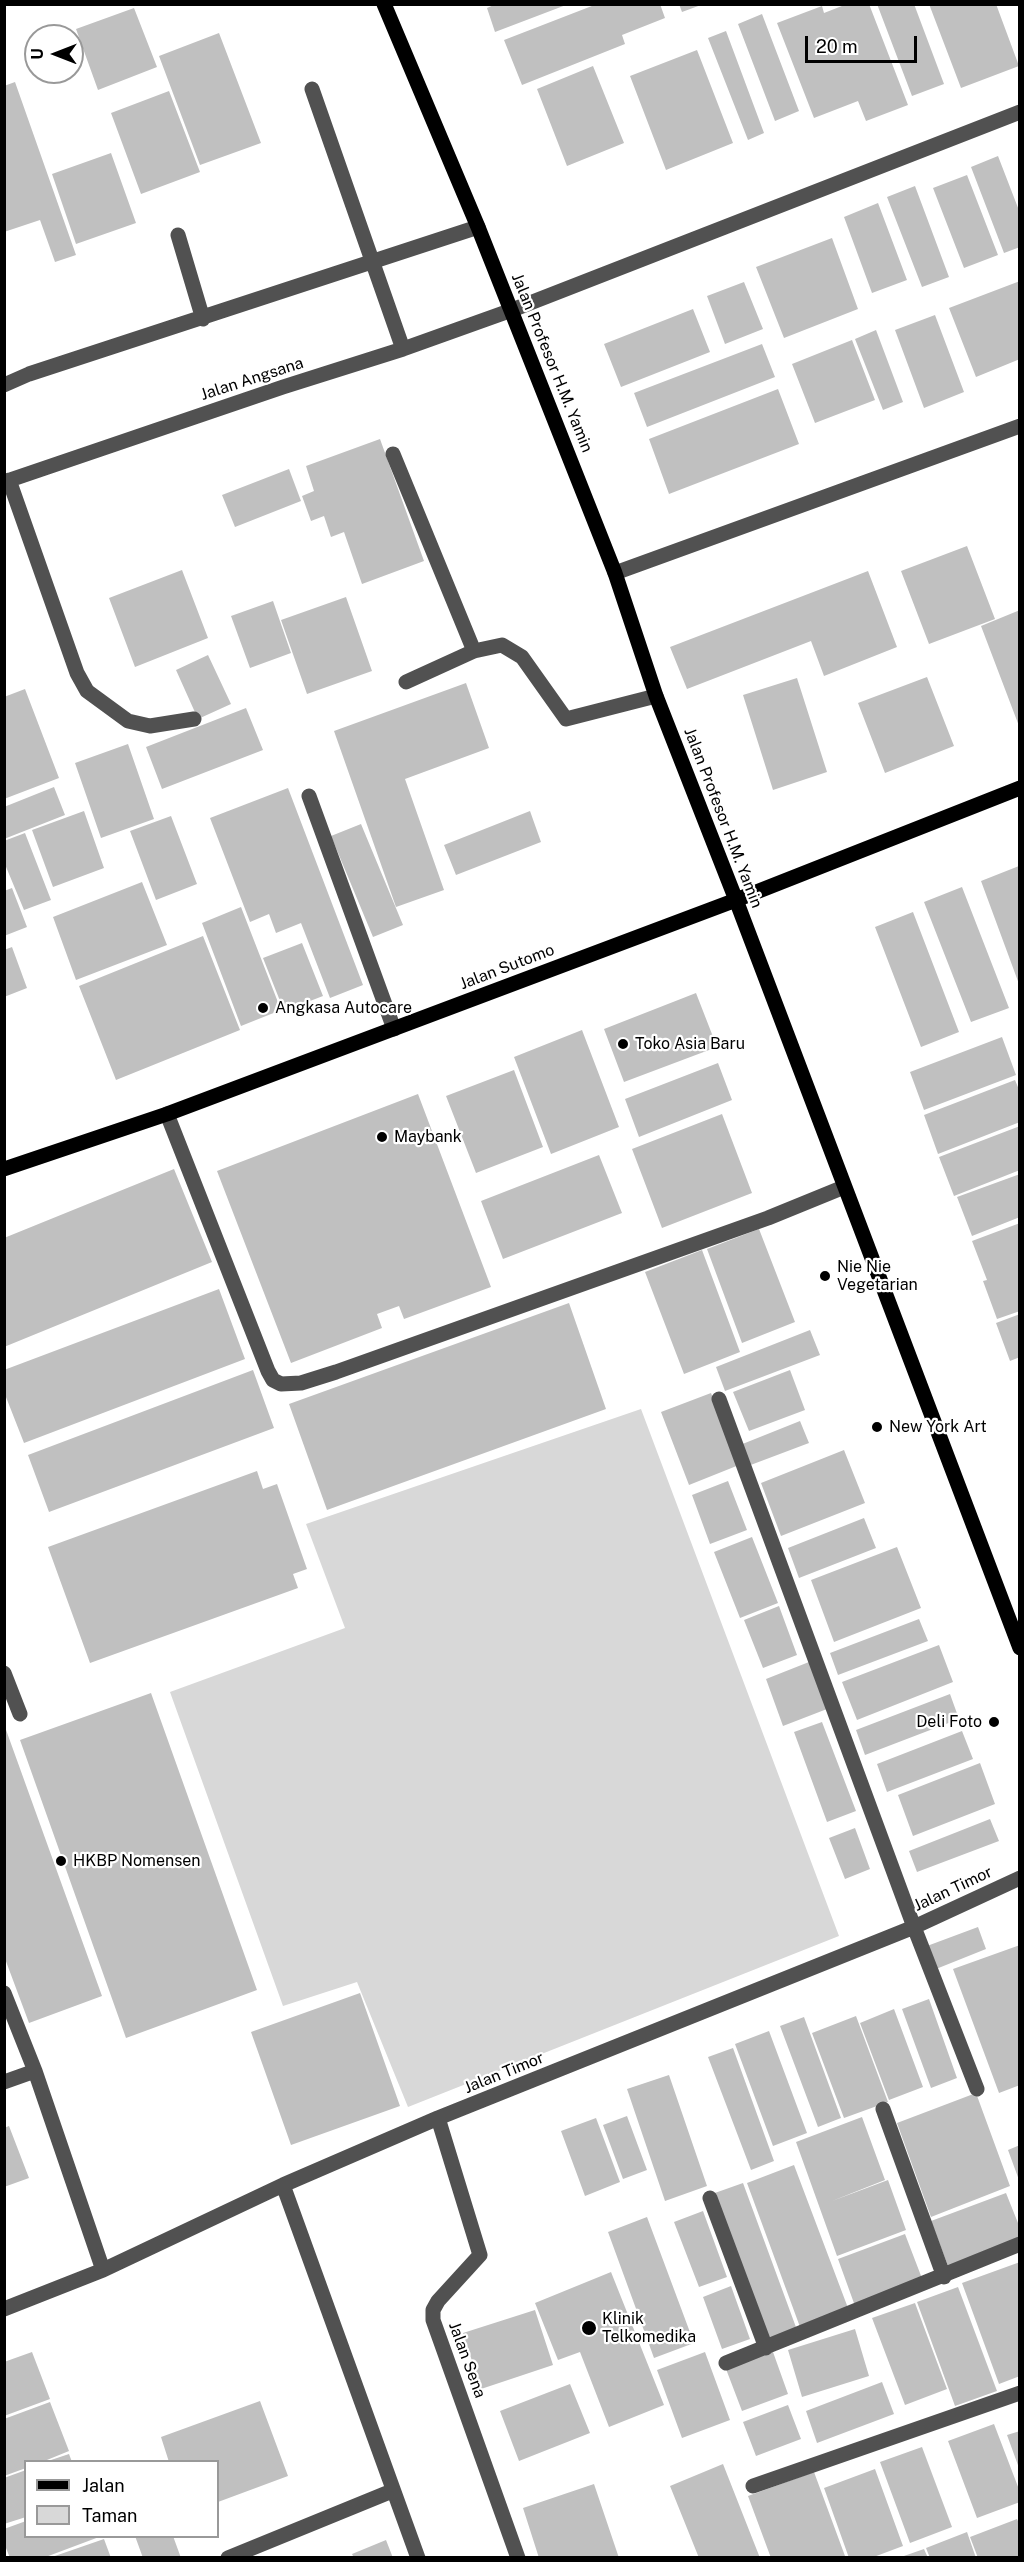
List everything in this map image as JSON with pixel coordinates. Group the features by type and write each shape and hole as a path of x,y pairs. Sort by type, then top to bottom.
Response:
{"main road":[{"name":"Jalan Profesor H.M. Yamin","path":"384,4 512,310 615,573 656,696 736,900 1020,1648"},
{"name":"Jalan Sutomo","path":"4,1169 167,1114 394,1029 736,900 1020,788"}],"street":[{"path":"312,89 403,349"},
{"name":"Jalan Angsana","path":"7,481 283,387 403,349 512,310 1020,112"},
{"path":"4,385 29,374 203,319 478,227"},
{"path":"178,235 203,319"},
{"path":"615,573 1020,426"},
{"path":"393,454 474,651"},
{"path":"7,481 77,673 87,691 128,721 150,726 194,720"},
{"path":"406,682 474,651 502,645 522,657 566,719 656,696"},
{"path":"309,796 394,1029"},
{"path":"167,1114 268,1371 273,1380 281,1384 301,1383 336,1372 768,1218 844,1187"},
{"path":"719,1400 914,1928 977,2089"},
{"path":"4,1673 20,1714"},
{"name":"Jalan Timor","path":"4,2309 103,2270 283,2185 438,2118 914,1928 1020,1878"},
{"path":"4,1993 35,2071 103,2270"},
{"path":"4,2082 35,2071"},
{"path":"883,2109 944,2277"},
{"name":"Jalan Sena","path":"438,2118 480,2255 438,2301 433,2310 433,2320 518,2558"},
{"path":"283,2185 418,2558"},
{"path":"710,2198 766,2348"},
{"path":"726,2363 944,2277 1020,2244"},
{"path":"753,2486 1020,2393"},
{"path":"228,2558 392,2491"}],"green space":[{"path":"641,1409 839,1936 408,2107 357,1982 283,2006 170,1692 345,1628 306,1524"}],"building":[{"path":"496,4 566,5 495,32 487,8"},
{"path":"597,4 660,4 665,18 622,35 625,44 522,85 504,40"},
{"path":"679,4 701,4 701,5 682,12"},
{"path":"847,4 869,4 908,105 866,121 858,101 814,118 777,23 822,6 824,13"},
{"path":"877,4 914,4 944,84 912,96"},
{"path":"929,4 996,4 1019,66 961,88"},
{"path":"134,8 157,67 98,90 84,51 84,26"},
{"path":"762,14 799,111 775,121 738,24"},
{"path":"726,31 764,133 748,140 708,38"},
{"path":"219,33 261,143 200,165 159,56"},
{"path":"697,50 733,143 666,170 630,76"},
{"path":"593,66 624,143 567,166 537,89"},
{"path":"15,82 76,255 55,262 40,220 4,232 4,86"},
{"path":"169,91 200,172 141,194 111,113"},
{"path":"111,153 136,223 76,244 52,174"},
{"path":"998,156 1020,213 1020,247 1004,253 971,167"},
{"path":"967,175 998,255 964,268 933,188"},
{"path":"915,186 949,277 922,287 887,197"},
{"path":"878,203 907,280 872,293 844,217"},
{"path":"832,238 858,309 784,338 756,267"},
{"path":"1020,281 1020,359 976,377 949,308"},
{"path":"744,282 763,329 725,344 707,296"},
{"path":"693,309 710,352 621,387 604,344"},
{"path":"935,315 964,392 924,408 895,330"},
{"path":"876,330 903,402 883,410 855,339"},
{"path":"852,340 875,400 815,423 792,364"},
{"path":"762,344 775,377 647,427 634,393"},
{"path":"778,389 799,444 669,494 649,439"},
{"path":"380,439 424,561 362,584 344,532 331,537 324,516 311,521 302,496 314,491 306,466"},
{"path":"289,469 301,501 235,527 222,495"},
{"path":"967,546 995,619 929,644 901,571"},
{"path":"182,570 208,638 135,667 109,598"},
{"path":"868,571 897,647 824,676 811,641 687,689 670,647"},
{"path":"346,597 372,671 307,694 281,620"},
{"path":"273,601 291,653 250,668 231,616"},
{"path":"1020,610 1020,726 1019,726 981,626"},
{"path":"208,655 231,704 198,719 176,670"},
{"path":"927,677 954,746 885,773 858,703"},
{"path":"797,678 827,772 773,790 743,695"},
{"path":"466,683 489,748 405,779 444,890 396,907 334,731"},
{"path":"25,689 59,778 4,799 4,697"},
{"path":"246,708 263,750 162,789 146,747"},
{"path":"128,744 154,819 101,838 75,763"},
{"path":"54,787 65,815 4,839 4,807"},
{"path":"288,788 363,985 330,998 301,923 276,933 269,914 250,922 210,818"},
{"path":"84,811 104,868 53,887 32,830"},
{"path":"530,811 541,842 456,875 444,845"},
{"path":"171,816 197,884 156,900 130,831"},
{"path":"361,824 403,925 373,937 331,836"},
{"path":"25,833 51,900 24,910 4,862 4,841"},
{"path":"1019,866 1020,868 1019,984 981,881"},
{"path":"142,882 167,945 76,980 53,917"},
{"path":"962,887 1009,1008 971,1022 924,902"},
{"path":"12,888 27,927 4,936 4,891"},
{"path":"241,907 281,1010 241,1026 202,923"},
{"path":"913,912 959,1032 921,1047 875,927"},
{"path":"203,936 240,1030 116,1080 79,986"},
{"path":"302,943 323,996 284,1011 263,958"},
{"path":"12,947 27,988 4,997 4,950"},
{"path":"696,993 717,1047 624,1082 604,1029"},
{"path":"582,1030 619,1127 551,1154 514,1057"},
{"path":"1002,1037 1016,1075 924,1110 910,1072"},
{"path":"718,1063 732,1100 639,1137 625,1099"},
{"path":"514,1070 543,1147 476,1173 446,1096"},
{"path":"1015,1080 1020,1092 1020,1122 938,1154 924,1115"},
{"path":"418,1094 491,1287 404,1319 399,1306 377,1314 382,1328 291,1363 217,1171"},
{"path":"722,1114 752,1193 662,1228 632,1149"},
{"path":"1020,1126 1020,1170 954,1196 939,1157"},
{"path":"599,1155 622,1213 503,1259 481,1201"},
{"path":"174,1169 212,1262 4,1347 4,1238"},
{"path":"1020,1174 1020,1217 972,1236 957,1197"},
{"path":"1020,1223 1020,1311 997,1319 983,1281 987,1280 972,1241"},
{"path":"759,1229 795,1322 742,1343 707,1249"},
{"path":"702,1250 740,1352 684,1374 645,1272"},
{"path":"219,1289 245,1359 24,1443 4,1392 4,1370"},
{"path":"569,1303 606,1409 327,1510 289,1404"},
{"path":"1020,1314 1020,1357 1010,1361 996,1323"},
{"path":"810,1330 820,1355 725,1391 716,1367"},
{"path":"253,1370 274,1428 49,1512 28,1455"},
{"path":"790,1370 805,1410 749,1431 733,1392"},
{"path":"711,1393 739,1465 689,1485 661,1412"},
{"path":"800,1421 809,1443 748,1466 740,1445"},
{"path":"844,1450 865,1503 781,1536 761,1483"},
{"path":"257,1471 263,1489 277,1484 307,1569 293,1574 298,1588 90,1663 48,1547"},
{"path":"728,1481 747,1530 710,1544 692,1495"},
{"path":"864,1518 876,1548 799,1578 788,1548"},
{"path":"752,1537 778,1603 740,1618 714,1552"},
{"path":"897,1547 921,1608 834,1642 811,1580"},
{"path":"779,1606 797,1655 763,1668 744,1620"},
{"path":"919,1619 928,1641 838,1675 830,1653"},
{"path":"939,1645 953,1682 857,1720 842,1682"},
{"path":"809,1662 827,1709 783,1726 766,1679"},
{"path":"151,1693 257,1990 126,2038 20,1740"},
{"path":"950,1694 959,1719 865,1755 856,1730"},
{"path":"822,1722 856,1811 827,1822 794,1732"},
{"path":"5,1727 102,1996 29,2023 4,1956"},
{"path":"962,1731 973,1759 887,1792 877,1764"},
{"path":"980,1763 995,1804 913,1836 898,1795"},
{"path":"990,1819 999,1841 917,1872 909,1851"},
{"path":"855,1828 870,1869 845,1879 829,1838"},
{"path":"978,1927 986,1949 936,1969 927,1946"},
{"path":"1020,1945 1020,2085 999,2093 953,1969"},
{"path":"360,1993 400,2106 291,2145 251,2032"},
{"path":"929,1999 957,2078 931,2088 902,2009"},
{"path":"894,2009 923,2087 889,2100 860,2023"},
{"path":"856,2016 888,2102 844,2118 812,2033"},
{"path":"804,2017 841,2118 818,2127 780,2026"},
{"path":"769,2031 807,2133 773,2146 735,2044"},
{"path":"733,2048 774,2161 751,2170 708,2057"},
{"path":"669,2075 707,2186 665,2201 627,2089"},
{"path":"976,2093 1010,2186 931,2217 897,2123"},
{"path":"627,2116 647,2170 623,2179 603,2125"},
{"path":"862,2117 885,2180 832,2201 888,2180 906,2230 837,2256 796,2142"},
{"path":"596,2118 620,2182 585,2196 561,2131"},
{"path":"9,2126 29,2178 4,2187 4,2128"},
{"path":"1020,2145 1020,2180 1019,2180 1008,2150"},
{"path":"794,2165 848,2308 800,2327 747,2183"},
{"path":"743,2183 797,2330 767,2342 712,2194"},
{"path":"1006,2193 1020,2228 1020,2238 948,2266 931,2221"},
{"path":"703,2211 727,2277 699,2287 674,2222"},
{"path":"647,2217 694,2343 654,2358 608,2232"},
{"path":"905,2234 923,2281 855,2306 838,2259"},
{"path":"1020,2262 1020,2376 999,2384 962,2283"},
{"name":"Klinik Telkomedika","path":"611,2272 664,2405 609,2427 580,2352 558,2360 535,2303"},
{"path":"731,2286 750,2339 722,2349 703,2297"},
{"path":"958,2287 997,2391 955,2406 917,2302"},
{"path":"915,2303 947,2389 905,2405 872,2318"},
{"path":"535,2310 553,2365 481,2389 463,2333"},
{"path":"855,2329 869,2376 802,2397 788,2350"},
{"path":"32,2352 50,2399 4,2416 4,2362"},
{"path":"705,2352 730,2420 682,2438 657,2370"},
{"path":"773,2352 788,2394 742,2411 726,2369"},
{"path":"882,2382 894,2414 817,2443 806,2411"},
{"path":"570,2384 590,2433 519,2461 500,2411"},
{"path":"260,2401 288,2476 219,2502 219,2460 168,2460 161,2437"},
{"path":"50,2402 69,2451 47,2460 24,2460 24,2469 4,2476 4,2419"},
{"path":"788,2405 801,2439 756,2456 743,2422"},
{"path":"994,2424 1020,2492 1020,2502 977,2518 948,2441"},
{"path":"1020,2431 1020,2467 1019,2468 1007,2435"},
{"path":"922,2447 952,2527 910,2543 880,2462"},
{"path":"69,2454 71,2460 51,2460"},
{"path":"723,2464 760,2558 699,2558 670,2486"},
{"path":"875,2469 903,2546 871,2558 849,2558 824,2488"},
{"path":"24,2471 24,2518 4,2524 4,2478"},
{"path":"814,2472 845,2556 771,2558 748,2496"},
{"path":"594,2484 619,2558 539,2558 523,2508"},
{"path":"1017,2519 1020,2525 1020,2558 978,2558 970,2537"},
{"path":"24,2522 24,2538 96,2538 43,2558 10,2558 4,2543 4,2529"},
{"path":"967,2532 976,2558 930,2558 926,2548"},
{"path":"136,2538 174,2538 181,2558 143,2558"},
{"path":"104,2539 111,2558 52,2558 52,2557"},
{"path":"386,2540 393,2558 354,2558 352,2554"},
{"path":"924,2549 928,2558 901,2558 901,2557"}],"place":[{"name":"Angkasa Autocare","path":"263,1008"},
{"name":"Toko Asia Baru","path":"623,1044"},
{"name":"Maybank","path":"382,1137"},
{"name":"Nie Nie Vegetarian","path":"825,1276"},
{"name":"New York Art","path":"877,1427"},
{"name":"Deli Foto","path":"994,1722"},
{"name":"HKBP Nomensen","path":"61,1861"},
{"name":"Klinik Telkomedika","path":"589,2328"}]}
